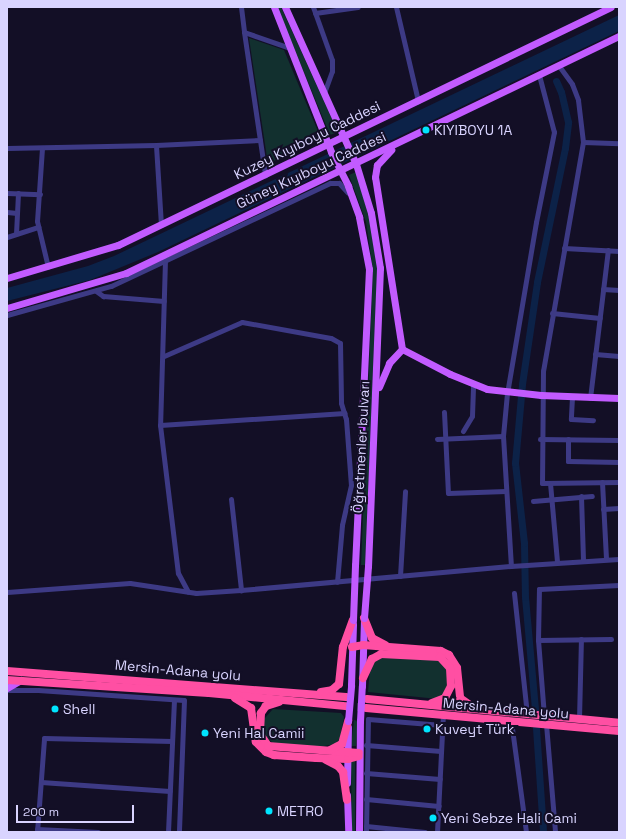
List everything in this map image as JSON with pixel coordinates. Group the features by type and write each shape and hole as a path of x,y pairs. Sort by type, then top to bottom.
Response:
{"highway":[{"path":"364,618 372,638 381,644 396,647"},
{"path":"297,693 328,692 338,686 343,647 353,620"},
{"path":"352,647 396,647 441,651 454,661 457,668 458,692 465,703 473,707 524,714"},
{"name":"Mersin-Adana yolu","path":"362,682 372,659 391,653 440,657 446,661 452,675 450,692 438,702 367,699 524,714 545,720 619,731"},
{"name":"Mersin-Adana yolu","path":"7,671 346,697"},
{"name":"Mersin-Adana yolu","path":"7,680 209,693 345,706"},
{"path":"209,693 239,699 251,708 256,742 266,752 274,755 316,758 359,755"},
{"path":"320,704 273,703 261,713 260,734 268,746 275,749 326,751 348,755"},
{"name":"Mersin-Adana yolu","path":"366,708 511,721 579,719 619,723"},
{"path":"326,751 342,744 346,737 348,721"},
{"path":"316,758 338,766 343,772 348,800"}],"main road":[{"path":"274,7 329,148"},
{"path":"285,7 345,140"},
{"name":"Kuzey Kıyıboyu Caddesi","path":"7,278 118,245 265,175 329,148 608,8"},
{"name":"Güney Kıyıboyu Caddesi","path":"7,308 126,273 165,258 340,169 403,141 619,36"},
{"name":"Öğretmenler bulvarı","path":"345,140 355,162 371,213 380,276 376,399 360,721 359,832"},
{"path":"376,399 383,374 402,349 391,289 376,171 385,154 403,141"},
{"name":"Öğretmenler bulvarı","path":"329,148 354,201 365,239 369,268 351,685 348,721 348,832"},
{"path":"380,276 391,289"},
{"path":"402,349 473,384 510,393 590,398 619,398"},
{"path":"7,689 21,680"}],"street":[{"path":"241,7 265,175"},
{"path":"313,7 333,63 324,93"},
{"path":"315,13 358,7"},
{"path":"396,7 418,102"},
{"path":"244,32 290,48"},
{"path":"559,66 572,84 577,96 582,117 583,142 552,313 539,395 542,483 619,483"},
{"path":"511,566 503,436 536,222 554,132 539,75"},
{"path":"7,148 156,145 260,140"},
{"path":"583,142 619,143"},
{"path":"156,145 161,225"},
{"path":"42,148 38,227 48,267"},
{"path":"7,315 96,291 330,183 339,183 354,201"},
{"path":"7,193 40,194"},
{"path":"16,234 18,193"},
{"path":"7,212 17,213"},
{"path":"7,237 38,227"},
{"path":"564,248 619,251"},
{"path":"590,398 608,250"},
{"path":"165,258 164,356 160,425 178,573 188,592"},
{"path":"603,289 619,290"},
{"path":"96,291 103,296 164,301"},
{"path":"552,313 600,318"},
{"path":"164,356 242,322 335,338 342,348 341,403 345,413 351,485 342,525 337,582"},
{"path":"595,354 619,356"},
{"path":"464,431 472,416 473,384"},
{"path":"572,397 572,419 593,420"},
{"path":"444,412 448,493 506,491"},
{"path":"160,425 345,413"},
{"path":"437,438 503,436"},
{"path":"540,439 619,440"},
{"path":"568,439 568,461 619,462"},
{"path":"602,482 606,559"},
{"path":"550,483 557,562"},
{"path":"351,485 359,486"},
{"path":"400,576 405,491"},
{"path":"581,496 583,560"},
{"path":"533,501 592,496"},
{"path":"231,499 241,590"},
{"path":"603,510 619,508"},
{"path":"7,592 130,583 188,592 241,590 521,565 619,558"},
{"path":"555,832 538,640 539,589 619,585"},
{"path":"514,593 524,714"},
{"path":"579,719 581,639"},
{"path":"538,640 611,639"},
{"path":"7,689 184,700 178,832"},
{"path":"168,832 174,700"},
{"path":"437,832 442,715"},
{"path":"425,832 366,829 366,745 368,719 442,725"},
{"path":"511,721 526,832"},
{"path":"98,832 37,831 44,738 172,741"},
{"path":"366,745 441,751"},
{"path":"366,773 440,779"},
{"path":"41,782 170,791"},
{"path":"366,799 439,806"}],"green space":[{"path":"277,7 281,7 338,132 330,135"},
{"path":"249,38 284,50 317,129 317,137 314,141 268,164"},
{"path":"356,172 370,221 377,270 365,565 361,565 373,270 366,222 349,175"},
{"path":"384,657 439,660 448,672 446,694 438,699 368,692 370,668 375,661"},
{"path":"273,709 341,713 344,717 340,738 336,744 324,746 287,747 274,744 264,735 264,719"},
{"path":"354,720 358,721 356,746 351,746"},
{"path":"351,760 355,761 355,832 352,832"}],"water":[{"path":"619,15 619,31 158,252 90,280 7,301 7,288 88,266 114,256"}],"waterway":[{"path":"535,709 525,597 524,543 515,463 522,384 537,282 565,148 568,122 561,92 556,81"},
{"path":"536,728 543,832"}],"tunnel":[{"path":"345,706 366,708"}],"place":[{"name":"KIYIBOYU 1A","path":"426,130"},
{"name":"Shell","path":"55,709"},
{"name":"Kuveyt Türk","path":"427,729"},
{"name":"Yeni Hal Camii","path":"205,733"},
{"name":"METRO","path":"269,811"},
{"name":"Yeni Sebze Hali Cami","path":"433,818"}]}
